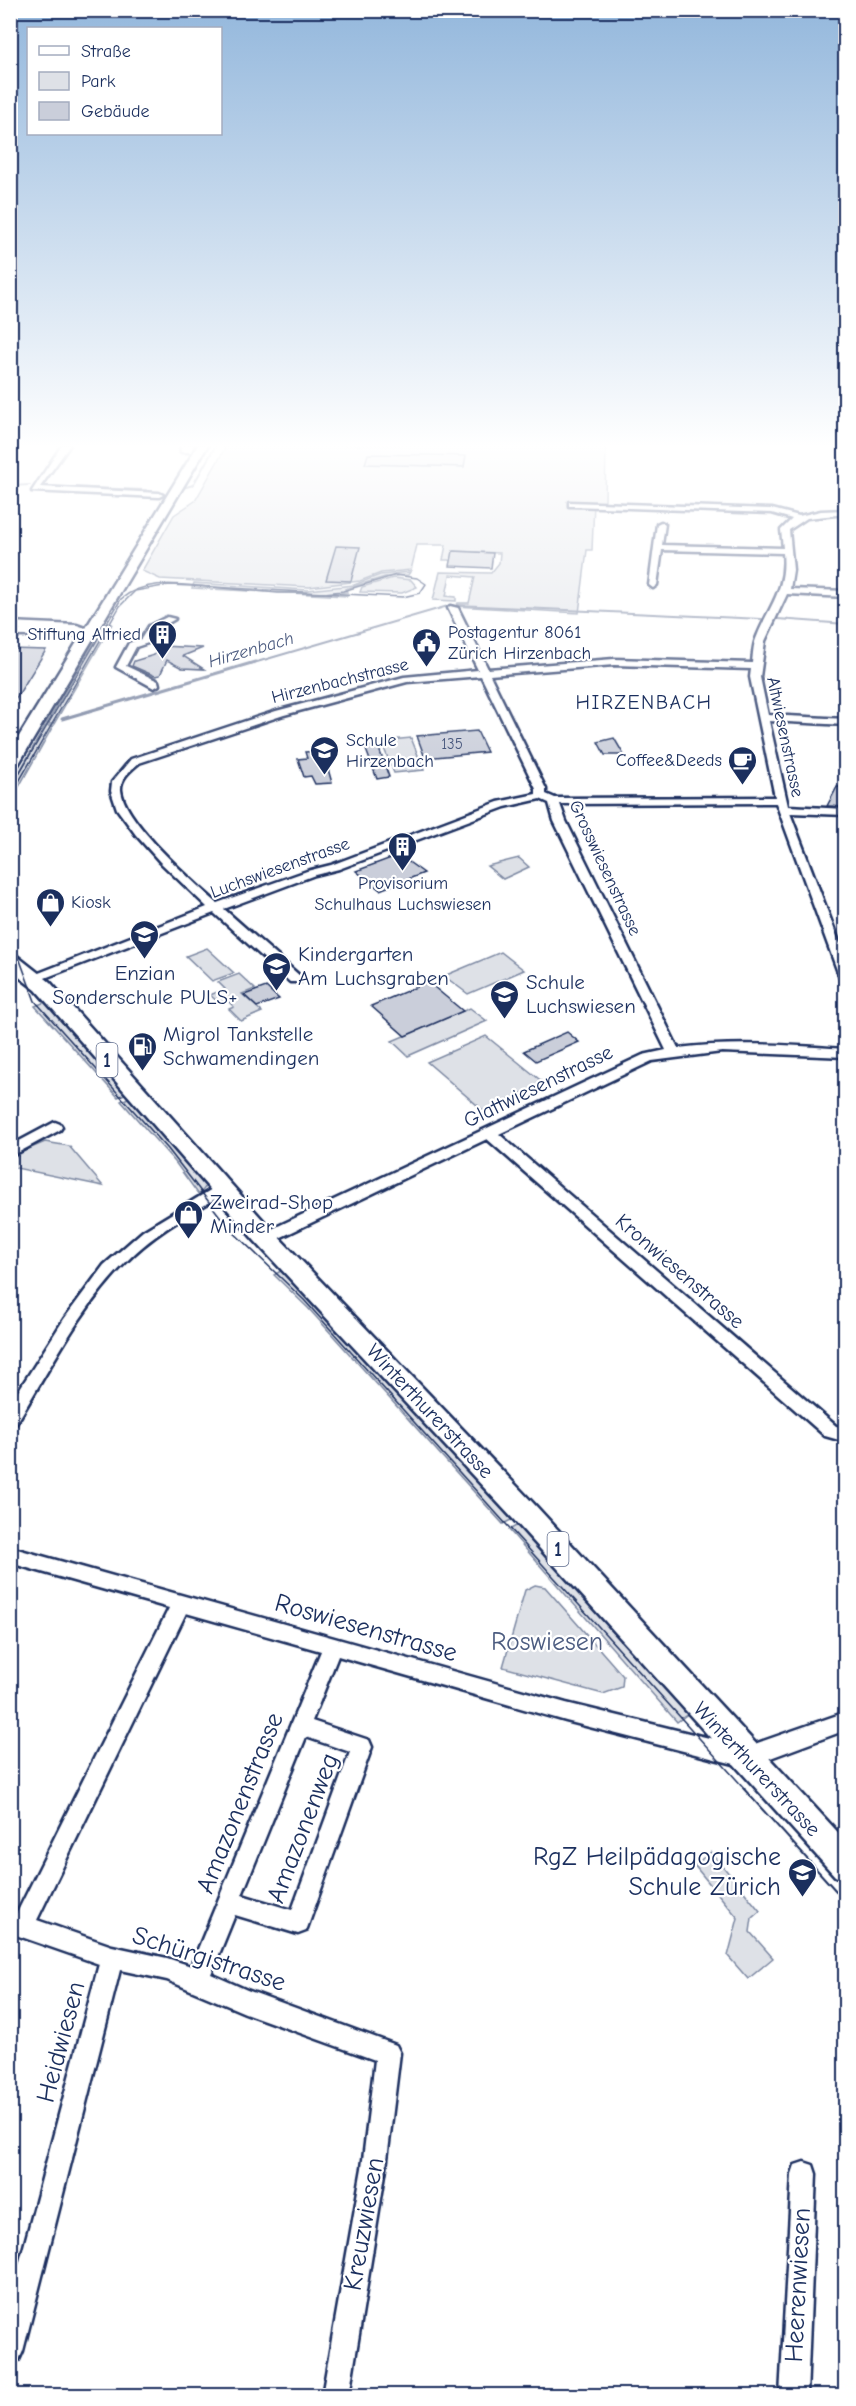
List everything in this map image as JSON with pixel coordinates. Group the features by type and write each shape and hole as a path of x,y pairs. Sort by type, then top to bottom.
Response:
{"main road":[{"path":"10,765 80,632 126,557"},
{"path":"14,630 80,632"},
{"path":"14,630 55,640 62,648"},
{"path":"10,739 62,648 80,632"},
{"name":"Winterthurerstrasse","path":"10,960 32,978 136,1090 266,1238 524,1512 846,1865"}],"street":[{"path":"653,585 657,557"},
{"name":"Altwiesenstrasse","path":"788,557 789,570 785,591 760,640 754,666 782,805 846,978"},
{"path":"785,591 846,594"},
{"name":"Grosswiesenstrasse","path":"453,608 541,789 541,796 554,803 673,1052"},
{"path":"154,686 155,683 151,680 121,667 132,645 146,640 152,628 170,619"},
{"name":"Hirzenbachstrasse","path":"295,979 169,864 122,808 117,799 117,783 128,767 139,759 161,750 385,683 485,672 647,661 754,666"},
{"path":"763,718 846,722"},
{"name":"Luchswiesenstrasse","path":"32,978 218,909 231,902 311,873 335,867 502,804 541,796"},
{"path":"554,803 782,805 846,812"},
{"name":"Glattwiesenstrasse","path":"266,1238 632,1064 673,1052 736,1046 846,1053"},
{"path":"10,1152 55,1127"},
{"name":"Kronwiesenstrasse","path":"489,1133 831,1431 846,1435"},
{"path":"10,1419 81,1308 110,1269 137,1245 222,1188"},
{"name":"Roswiesenstrasse","path":"10,1555 566,1712 746,1757"},
{"path":"17,1924 181,1604"},
{"name":"Amazonenstrasse","path":"197,1980 332,1647"},
{"path":"746,1757 846,1721"},
{"name":"Amazonenweg","path":"230,1902 298,1923 362,1747 300,1726"},
{"name":"Schürgistrasse","path":"17,1924 112,1957 197,1980 245,2001 387,2053"},
{"name":"Heidwiesen","path":"10,2350 112,1957"},
{"name":"Kreuzwiesen","path":"335,2396 374,2168 387,2053"},
{"name":"Heerenwiesen","path":"793,2396 804,2174"}],"green space":[{"path":"150,557 414,557 411,570 381,573 360,581 309,587 160,579 142,571"},
{"path":"444,557 453,557 452,560 443,560"},
{"path":"500,557 586,557 579,613 456,606 458,603 469,603 475,577 450,575 446,596 456,597 456,601 433,600 440,572 491,573 499,563"},
{"path":"410,572 408,575 385,577 345,589 347,592 312,594 349,595 347,596 192,588 194,583 308,590 354,585 380,575"},
{"path":"393,578 411,580 417,587 402,593 360,592 362,587"},
{"path":"105,624 112,624 54,724 46,724"},
{"path":"45,726 53,726 11,801 11,787"},
{"path":"411,738 424,770 394,773 381,741"},
{"path":"519,858 529,867 503,879 487,866"},
{"path":"207,948 234,973 212,981 186,956"},
{"path":"501,952 524,970 468,994 444,976"},
{"path":"239,974 255,989 242,994 262,1012 241,1021 229,1009 234,1007 227,1000 219,1003 210,995 225,989 218,982"},
{"path":"48,1001 127,1093 118,1097 35,1006"},
{"path":"470,1008 487,1021 408,1056 392,1041"},
{"path":"486,1036 544,1083 484,1111 427,1062"},
{"path":"133,1096 207,1185 199,1195 175,1162 121,1101"},
{"path":"45,1142 69,1146 103,1186 11,1167 11,1161 19,1153"},
{"path":"284,1269 515,1518 503,1524 308,1308 274,1275"},
{"path":"523,1522 689,1713 677,1722 509,1530"},
{"name":"Roswiesen","path":"535,1585 545,1587 623,1676 622,1687 603,1694 503,1667 525,1590"},
{"path":"711,1852 760,1911 752,1918 750,1932 773,1958 748,1979 728,1956 738,1918 694,1865"}],"building":[{"path":"333,557 357,557 351,581 326,580"},
{"path":"452,557 492,557 491,568 450,566"},
{"name":"Stiftung Altried","path":"161,646 203,648 183,656 204,669 182,668 167,660 160,675 155,676 132,666 134,661 154,655"},
{"path":"10,649 46,650 10,708"},
{"path":"477,731 487,752 425,758 417,736"},
{"path":"614,738 624,755 605,755 598,742"},
{"path":"378,746 389,777 377,779 365,747"},
{"path":"323,751 332,783 315,784 311,776 304,777 298,759 307,758 305,752"},
{"path":"837,787 846,787 846,807 827,806"},
{"name":"Provisorium Schulhaus Luchswiesen","path":"399,855 424,873 380,890 356,871"},
{"path":"428,982 463,1011 405,1036 371,1006"},
{"path":"266,987 279,999 257,1007 244,995"},
{"path":"567,1032 579,1042 536,1061 524,1051"}],"waterway":[{"name":"Hirzenbach","path":"457,605 762,619"},
{"name":"Hirzenbach","path":"250,664 448,606"},
{"name":"Hirzenbach","path":"778,619 846,624"},
{"name":"Hirzenbach","path":"62,719 255,662"}],"tram line":[{"path":"396,575 417,578 426,584 420,593 403,597 324,593 343,591 396,575"},
{"path":"10,789 121,599 131,592 153,585 211,587"},
{"path":"10,797 120,606 135,591 169,585 211,587"},
{"path":"211,587 324,593"},
{"path":"211,587 278,593 324,593"},
{"path":"10,933 35,1001 168,1149 229,1228 304,1300 745,1789"},
{"path":"743,1788 846,1902"}],"place":[{"name":"Stiftung Altried","path":"162,660"},
{"name":"Postagentur 8061 Zürich Hirzenbach","path":"427,668"},
{"name":"Schule Hirzenbach","path":"325,776"},
{"name":"Coffee&Deeds","path":"743,786"},
{"name":"Provisorium Schulhaus Luchswiesen","path":"403,872"},
{"name":"Kiosk","path":"50,928"},
{"name":"Enzian Sonderschule PULS+","path":"145,960"},
{"name":"Kindergarten Am Luchsgraben","path":"277,992"},
{"name":"Schule Luchswiesen","path":"505,1020"},
{"name":"Migrol Tankstelle Schwamendingen","path":"142,1072"},
{"name":"Zweirad-Shop Minder","path":"189,1240"},
{"name":"RgZ Heilpädagogische Schule Zürich","path":"802,1898"}],"district":[{"name":"HIRZENBACH","path":"644,702"}]}
